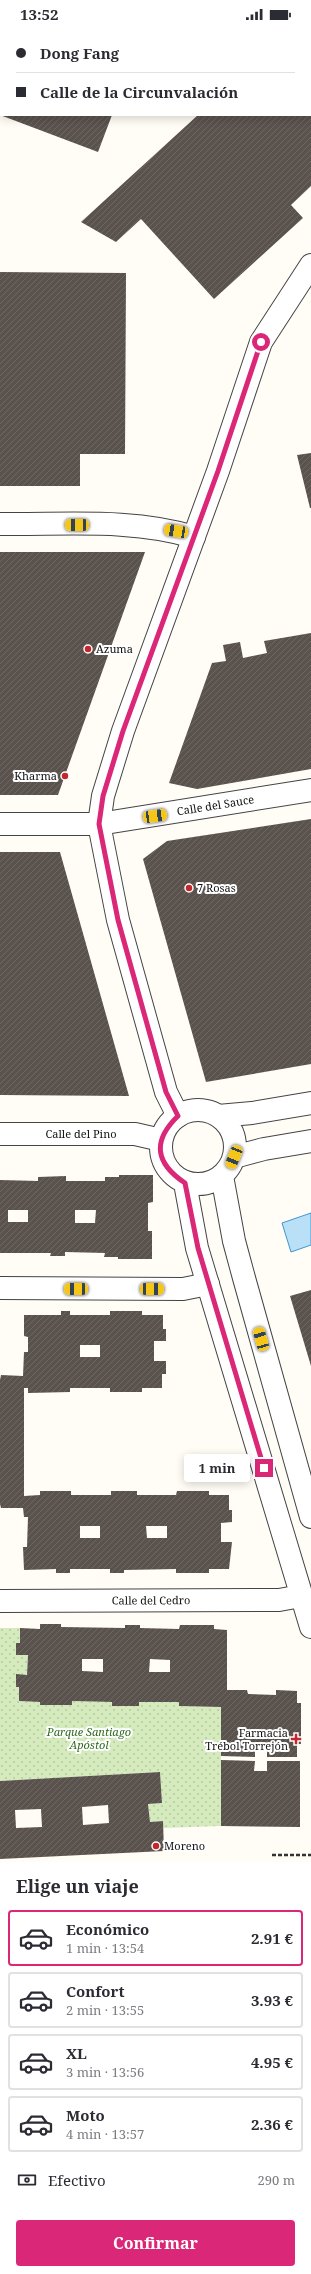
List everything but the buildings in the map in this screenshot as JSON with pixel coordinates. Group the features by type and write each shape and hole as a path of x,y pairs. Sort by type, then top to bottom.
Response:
{"street":[{"path":"178,1116 166,1092 120,928 99,824 103,796 123,731 194,537 261,342 311,265"},
{"path":"0,524 139,526 176,531 194,537"},
{"name":"Calle del Sauce","path":"0,824 99,824 311,790"},
{"path":"218,1116 252,1113 311,1103"},
{"path":"202,1110 218,1116 229,1127 235,1141 234,1157 230,1167 222,1176 205,1184 185,1183 170,1173 162,1158 161,1140 166,1127 178,1116 189,1111 202,1110"},
{"name":"Calle del Pino","path":"0,1134 134,1134 161,1140"},
{"path":"234,1157 264,1149 311,1141"},
{"path":"222,1176 244,1278 311,1517"},
{"path":"185,1183 198,1248 208,1284 311,1627"},
{"path":"0,1288 183,1289 208,1284"},
{"name":"Calle del Cedro","path":"0,1601 279,1600 301,1596"}],"path":[{"path":"272,1855 311,1854"}],"green space":[{"name":"Parque Santiago Apóstol","path":"0,1628 20,1628 20,1643 16,1643 16,1655 28,1655 27,1675 16,1675 16,1687 19,1687 19,1701 40,1702 40,1705 72,1705 72,1701 112,1702 112,1706 139,1702 179,1702 179,1706 221,1707 221,1826 163,1828 162,1821 150,1822 148,1804 162,1803 160,1772 0,1781"}],"water":[{"path":"311,1213 311,1245 291,1252 282,1223"}],"place":[{"name":"Azuma","path":"88,649"},
{"name":"Kharma","path":"65,776"},
{"name":"7 Rosas","path":"189,888"},
{"name":"Farmacia Trébol Torrejón","path":"296,1739"},
{"name":"Moreno","path":"156,1846"}],"route":[{"path":"261,342 218,471 123,731 103,796 99,824 118,920 166,1092 178,1116 166,1127 161,1140 162,1158 170,1173 185,1183 198,1248 264,1468"}]}
